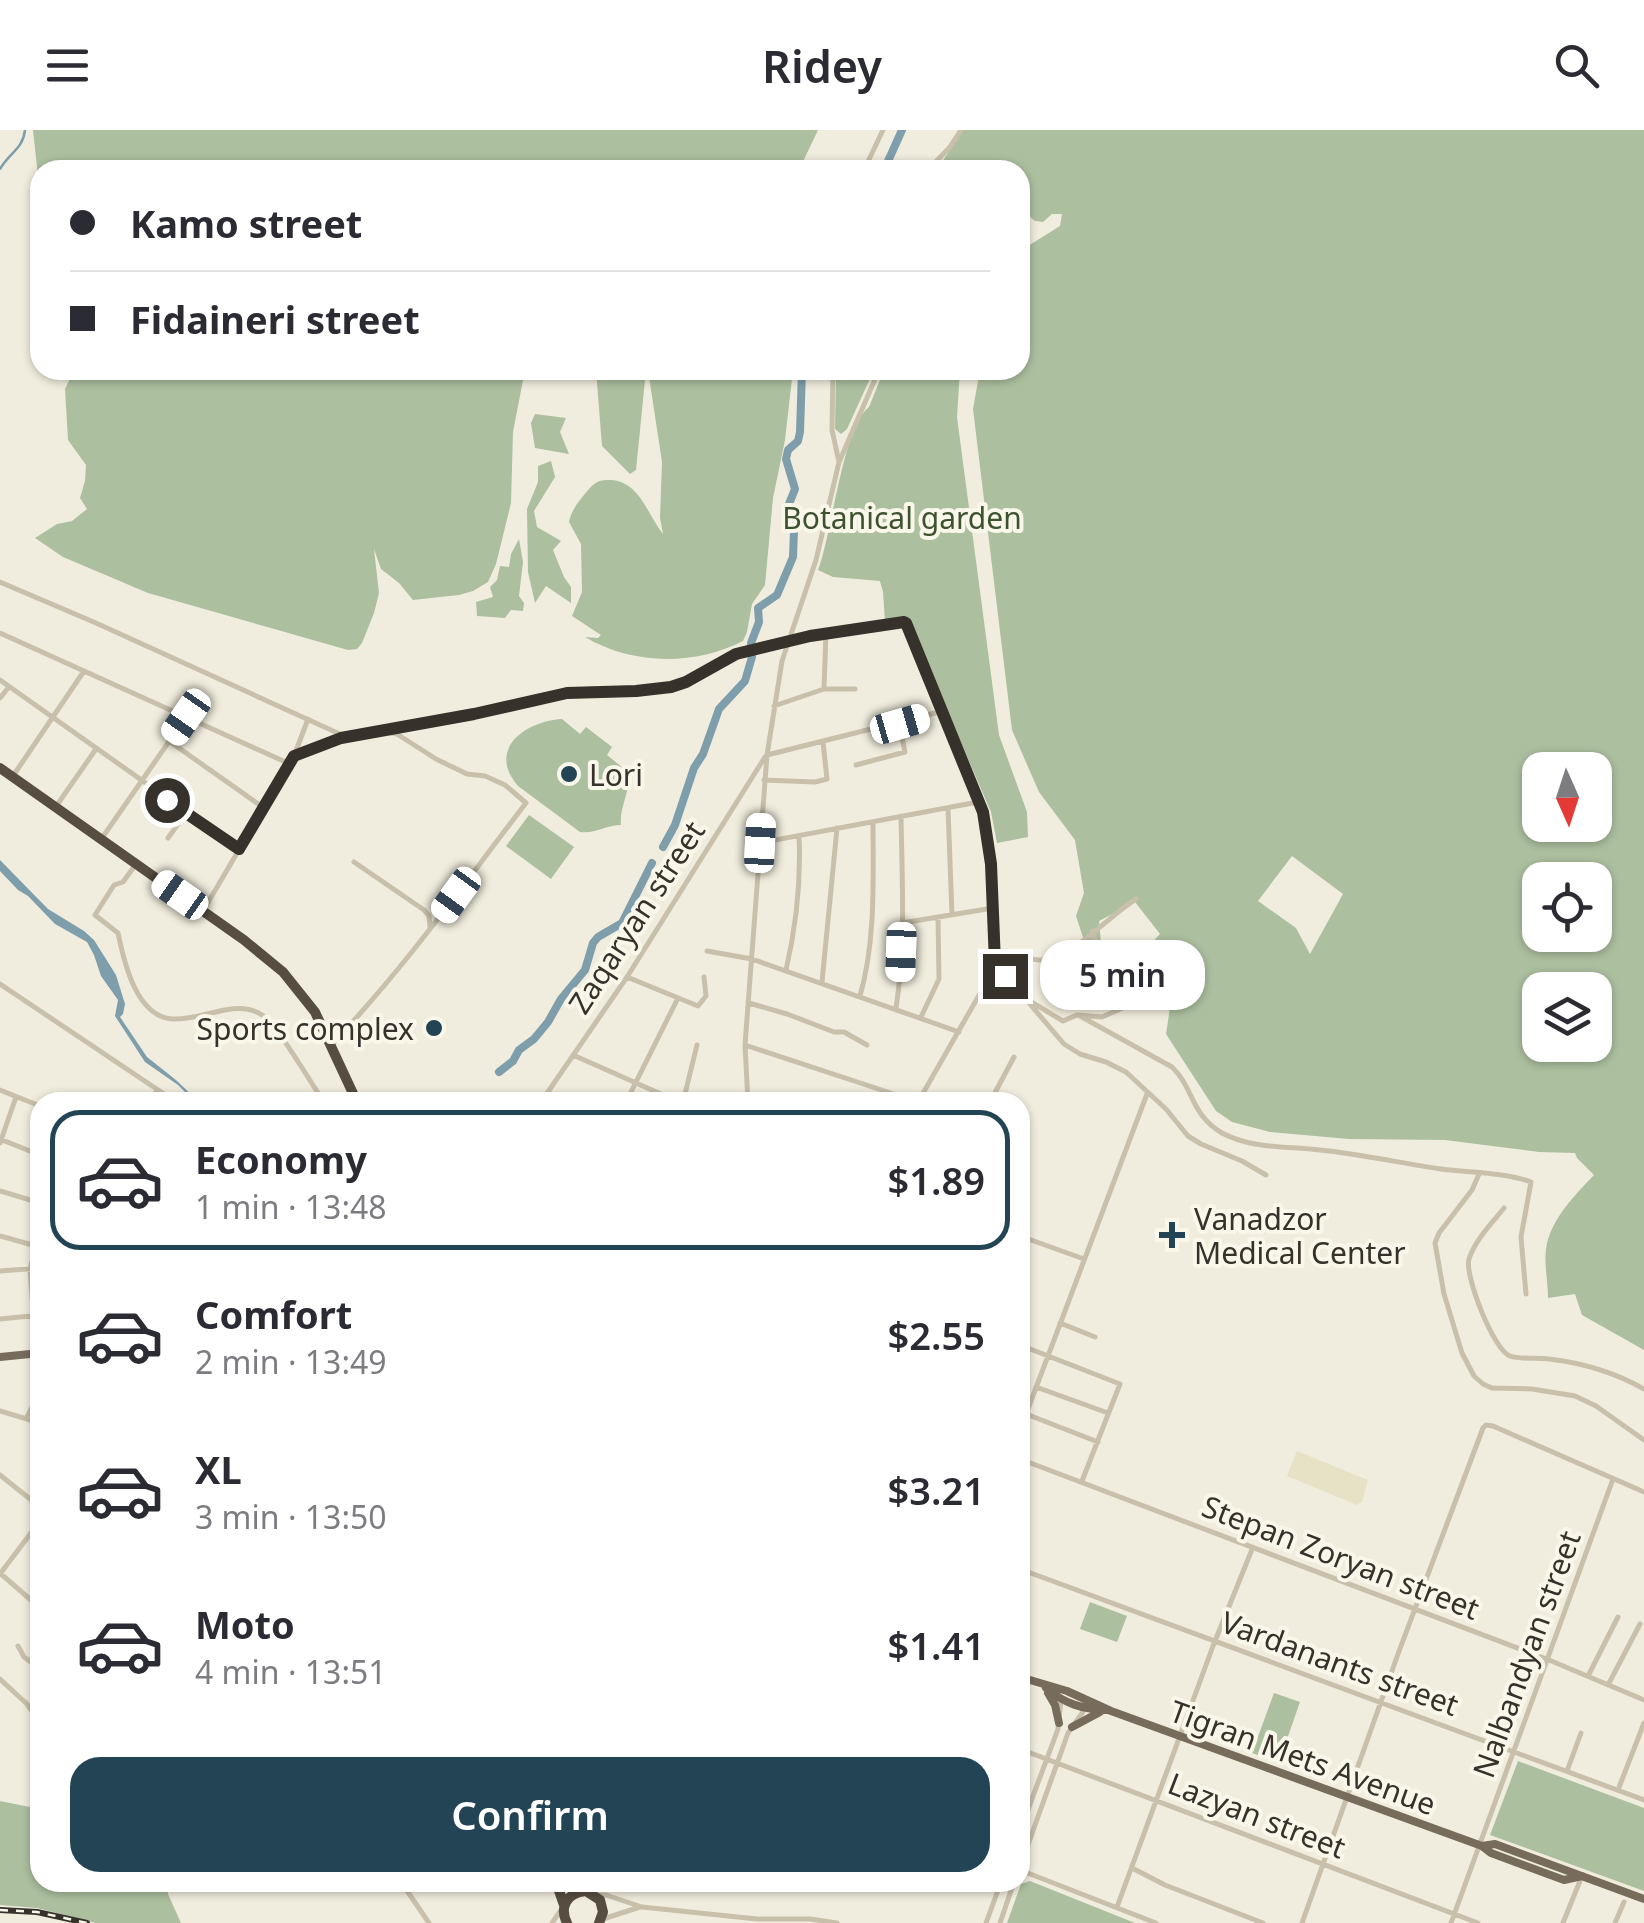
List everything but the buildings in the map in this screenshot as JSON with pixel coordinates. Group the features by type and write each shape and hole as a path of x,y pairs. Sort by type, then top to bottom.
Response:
{"highway":[{"path":"0,768 244,940 292,980 315,1012 352,1092"},
{"path":"559,1892 567,1923"},
{"path":"564,1906 574,1894 590,1893 602,1904 600,1922"}],"main road":[{"path":"0,1356 30,1354"},
{"name":"Tigran Mets Avenue","path":"1030,1680 1068,1691 1109,1710 1564,1880 1582,1876 1644,1900"},
{"path":"1043,1685 1056,1705 1060,1723"},
{"name":"Tigran Mets Avenue","path":"1043,1685 1060,1700 1085,1709 1109,1710"},
{"path":"1060,1700 1062,1693 1068,1691"},
{"path":"1085,1698 1089,1704 1085,1709"},
{"path":"1072,1727 1109,1710"}],"street":[{"path":"869,160 883,130"},
{"path":"938,160 960,130"},
{"path":"833,380 832,430 839,462"},
{"path":"747,1092 745,1045 764,780 774,706 782,662 820,545 839,462 874,380"},
{"path":"0,582 345,737"},
{"path":"294,756 345,737 567,693 671,687 736,654 826,633 906,623 979,802 990,849 993,908 994,969 924,1092"},
{"path":"0,633 290,764"},
{"path":"824,690 826,633"},
{"path":"13,777 84,671"},
{"path":"0,680 239,849"},
{"path":"0,698 9,686"},
{"path":"774,706 824,690 855,689"},
{"path":"767,755 943,711"},
{"path":"101,839 186,717"},
{"path":"203,911 290,764 308,719"},
{"path":"856,765 905,752 900,724"},
{"path":"331,1045 365,1009 526,803 505,785 485,776 466,774 398,734 378,730"},
{"path":"169,741 264,808"},
{"path":"764,780 827,779 824,742"},
{"path":"55,807 96,749"},
{"name":"Zaqaryan street","path":"548,1092 627,977 767,755"},
{"path":"760,843 979,802"},
{"path":"948,808 952,915"},
{"path":"168,838 186,812"},
{"path":"896,1008 902,923 901,816"},
{"path":"860,996 870,940 873,822"},
{"path":"822,982 838,828"},
{"path":"786,970 799,836"},
{"path":"354,862 424,910 430,927"},
{"path":"136,864 123,882 114,885 95,915 118,934 143,1001 154,1014 168,1019 241,1007 261,1014 317,1092"},
{"path":"995,963 1005,954 1042,960 1064,955 1136,898"},
{"path":"902,923 993,908"},
{"path":"921,1017 939,979 938,918"},
{"path":"1092,931 1096,955 1124,987"},
{"path":"707,951 752,958 959,1032"},
{"path":"995,963 1071,1050 1126,1072 1188,1136 1242,1160 1266,1176"},
{"path":"627,977 698,1006 706,996 704,978"},
{"path":"0,984 160,1092"},
{"path":"1020,996 1063,1021 1076,1015 1102,1017 1129,1004"},
{"path":"633,1092 680,1001"},
{"path":"748,1003 844,1032 867,1045"},
{"path":"1080,1016 1180,1074 1206,1121 1239,1140 1531,1182 1521,1237 1526,1294"},
{"path":"684,1092 697,1044"},
{"path":"745,1045 888,1092"},
{"path":"573,1055 657,1092"},
{"path":"995,1092 1014,1057"},
{"path":"0,1090 30,1102"},
{"path":"1030,1403 1147,1094"},
{"path":"16,1097 0,1140 30,1152"},
{"path":"1479,1174 1472,1190 1438,1233 1435,1244 1444,1294 1462,1354 1473,1374 1492,1388 1532,1388 1575,1396 1644,1440"},
{"path":"0,1190 30,1200"},
{"path":"1504,1208 1469,1257 1468,1267 1488,1325 1503,1352 1513,1357 1547,1358 1606,1370 1644,1389"},
{"path":"0,1236 30,1244"},
{"path":"1030,1240 1084,1259"},
{"path":"0,1272 30,1269"},
{"path":"0,1319 30,1316"},
{"path":"1060,1323 1095,1337"},
{"path":"1030,1349 1120,1384 1082,1481"},
{"path":"1036,1387 1109,1414"},
{"path":"0,1411 30,1420"},
{"path":"26,1419 30,1411"},
{"path":"1030,1416 1098,1442"},
{"path":"1302,1923 1483,1428 1493,1426 1644,1492"},
{"name":"Stepan Zoryan street","path":"1030,1463 1549,1660 1644,1700"},
{"path":"0,1474 30,1499"},
{"name":"Nalbandyan street","path":"1451,1923 1613,1479"},
{"path":"30,1534 0,1574 30,1600"},
{"path":"1117,1908 1253,1547"},
{"name":"Vardanants street","path":"1030,1573 1644,1800"},
{"path":"1588,1676 1618,1617"},
{"path":"1608,1685 1640,1624"},
{"path":"18,1646 30,1662"},
{"path":"0,1679 30,1708"},
{"path":"1030,1803 1060,1723 1060,1700"},
{"path":"1030,1840 1072,1727 1085,1709"},
{"path":"1618,1790 1644,1724"},
{"path":"1567,1771 1582,1733"},
{"name":"Lazyan street","path":"1030,1753 1478,1923"},
{"path":"1131,1868 1263,1923"},
{"path":"1030,1872 1156,1923"},
{"path":"1563,1923 1582,1876"},
{"path":"408,1892 429,1923"},
{"path":"986,1923 998,1892"},
{"path":"1004,1910 1010,1892"},
{"path":"590,1893 642,1907 837,1923"},
{"path":"993,1906 1002,1900 1006,1904 1000,1923"},
{"path":"1615,1923 1624,1902"},
{"path":"552,1923 564,1906"},
{"path":"600,1922 642,1907"}],"green space":[{"path":"33,130 818,130 804,160 36,160"},
{"path":"963,130 1644,130 1644,1350 1582,1315 1575,1294 1548,1298 1548,1238 1564,1209 1594,1175 1575,1153 1445,1140 1349,1139 1270,1132 1232,1122 1216,1111 1166,1034 1171,1001 1145,1007 1115,977 1160,934 1135,902 1099,921 1103,966 1094,971 1076,916 1084,893 1075,840 1039,792 1012,730 973,409 978,380 1030,380 1030,245 1060,226 1062,214 1052,214 1043,222 1030,217 1030,160 943,160","holes":["1292,856 1343,894 1310,954 1296,928 1258,901"]},
{"path":"69,380 523,380 513,432 511,503 496,564 488,582 473,591 413,600 381,569 374,549 379,593 374,613 362,643 357,649 348,650 148,593 63,557 35,538 57,524 72,521 87,509 80,498 86,465 68,440 65,389"},
{"path":"597,380 645,380 636,470 630,474 602,446"},
{"path":"650,380 792,380 773,498 765,585 752,604 743,641 704,655 663,659 623,653 585,637 601,635 572,616 582,592 581,544 569,522 572,512 594,484 620,482 636,493 663,534 662,462"},
{"path":"836,380 869,380 847,429 841,434 835,429"},
{"name":"Botanical garden","path":"880,380 959,380 957,417 999,735 1027,812 1028,837 997,843 991,812 915,630 907,620 885,621 880,581 833,577 818,570 845,457 860,418"},
{"path":"535,414 566,418 560,432 569,454 535,448 531,423"},
{"path":"551,461 555,477 534,511 537,527 561,541 553,550 571,587 571,603 546,586 535,603 528,572 527,509 538,482 538,466"},
{"path":"519,539 523,562 519,596 524,603 523,611 511,610 505,618 477,616 476,602 493,597 490,587 497,580 500,566 509,567"},
{"name":"Lori","path":"562,719 580,734 586,727 612,747 607,755 628,772 621,825 580,832 518,786 509,773 506,760 514,739 535,725"},
{"path":"529,815 574,847 551,879 506,846"},
{"path":"1090,1602 1127,1616 1117,1642 1080,1629"},
{"path":"1274,1693 1300,1702 1279,1762 1252,1753"},
{"path":"1518,1761 1644,1808 1644,1891 1490,1835"},
{"path":"0,1801 30,1807 30,1892 168,1892 181,1923 96,1923 37,1908 0,1905"},
{"path":"1030,1881 1135,1923 1007,1923 1018,1892 1030,1892"}],"shaded area":[{"path":"1297,1451 1368,1480 1362,1502 1357,1505 1287,1476"}],"water":[{"path":"0,860 48,909 94,940 116,975 125,1004 120,1017 147,1057 189,1092 145,1062 115,1016 118,1000 101,976 87,942 55,924 0,871"}],"waterway":[{"path":"0,169 19,146 25,130"},
{"path":"888,160 902,130"},
{"path":"663,847 719,709 745,681 759,622 758,608 777,595 793,557 794,531 787,509 795,489 786,459 800,432 802,380"},
{"path":"499,1072 548,1022 585,970 593,943 622,923 652,863"}],"railway":[{"path":"0,1910 37,1912 87,1923"}],"place":[{"name":"Lori","path":"569,774"},
{"name":"Sports complex","path":"434,1028"},
{"name":"Vanadzor Medical Center","path":"1172,1235"}],"route":[{"path":"167,800 239,849 294,756 341,738 567,693 671,687 736,654 810,636 904,622 983,812 991,864 995,963 1005,976"}]}
